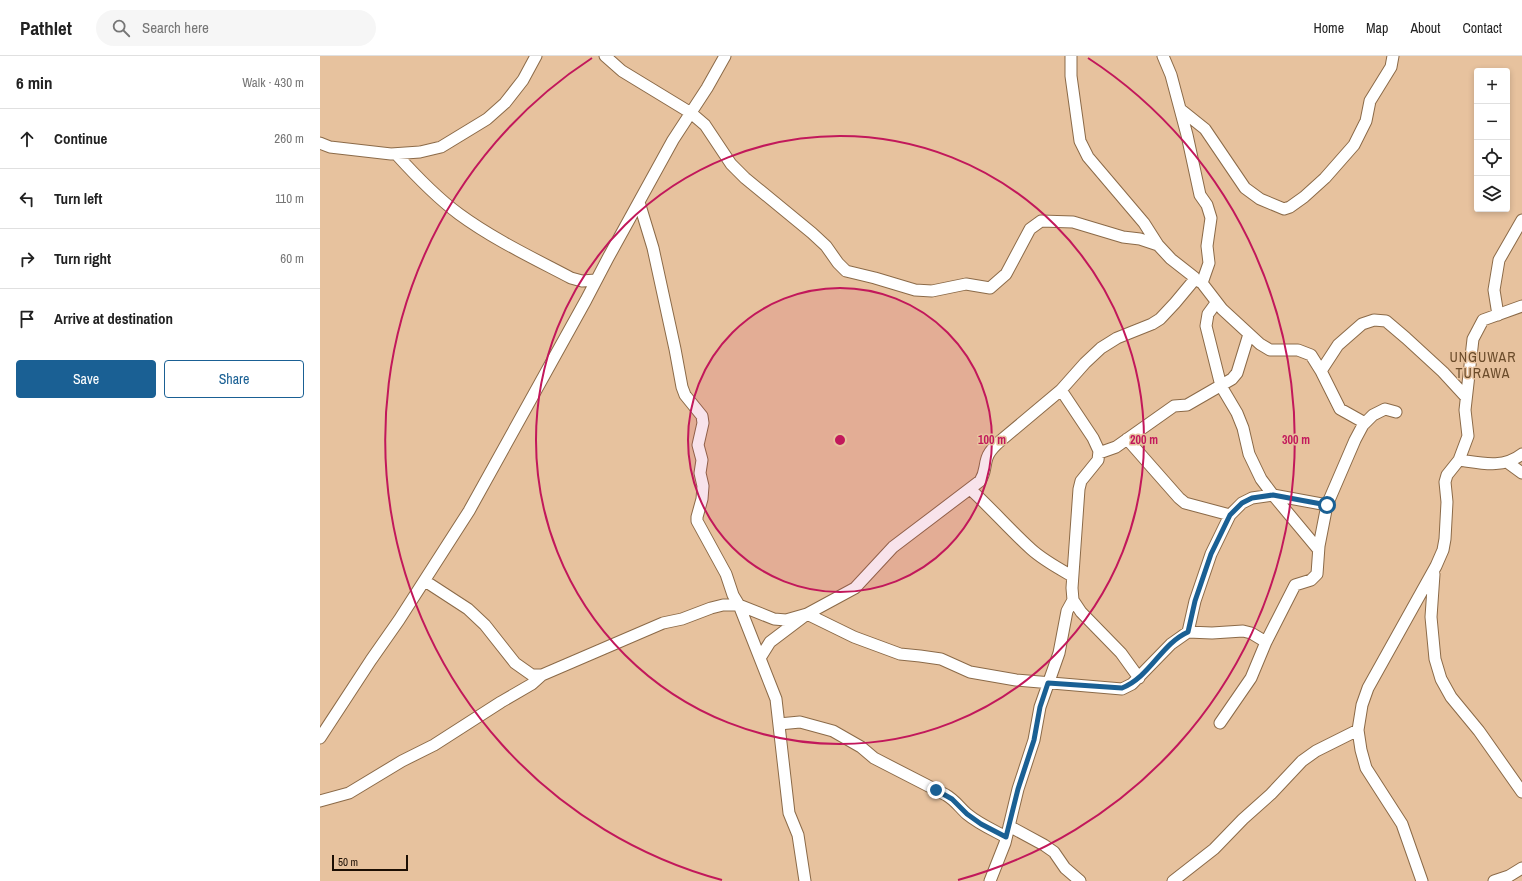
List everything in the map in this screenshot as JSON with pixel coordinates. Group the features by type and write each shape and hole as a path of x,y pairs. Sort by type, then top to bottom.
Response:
{"street":[{"path":"320,142 330,147 349,150 396,154 420,152 440,147 487,119 523,80 536,56"},
{"path":"605,56 614,65 691,113 705,125 731,164 826,246 838,263 846,271 915,290 932,291 966,284 990,288 1006,274 1030,229 1041,221 1073,222 1158,245"},
{"path":"320,738 469,511 673,140 707,88 725,56"},
{"path":"1071,56 1080,141 1088,157 1144,223 1158,245 1171,259 1194,277 1216,303 1260,344 1270,350 1298,350 1313,358 1340,409 1365,423"},
{"path":"760,658 770,642 807,614 855,588 893,547 980,481 985,473 986,459 990,450 1061,390 1085,363 1101,348 1117,338 1152,324 1160,319 1193,283 1198,281 1209,263 1207,246 1211,218 1207,205 1200,195 1171,75 1163,56"},
{"path":"1180,109 1204,129 1245,188 1260,199 1284,209 1290,207 1304,197 1325,178 1354,145 1366,121 1370,101 1391,67 1393,56"},
{"path":"396,154 415,174 458,213 490,233 571,278 582,281 596,280"},
{"path":"639,202 652,248 682,387 685,395 702,416 703,423 698,445 702,460 700,473 703,486 697,521 726,574 733,595 739,605 776,699 789,813 798,835 806,881"},
{"path":"1498,314 1494,290 1499,260 1522,220"},
{"path":"1216,303 1208,314 1206,326 1221,386 1237,413 1243,428 1249,454 1256,470 1273,495 1318,549"},
{"path":"1422,881 1402,824 1366,768 1358,730 1362,705 1368,688 1436,566 1443,550 1447,502 1445,482 1447,475 1459,460 1468,436 1465,410 1473,339 1483,320 1522,306"},
{"path":"1321,371 1338,345 1362,324 1374,320 1386,321 1412,343 1466,397"},
{"path":"1099,453 1116,447 1174,406 1187,405 1232,379 1237,373 1249,334"},
{"path":"1061,390 1093,438 1099,453 1098,460 1081,481 1080,485 1072,576 1073,600 1081,612 1121,653 1139,678"},
{"path":"1220,723 1251,678 1266,642 1294,585 1311,580 1317,574 1318,549 1327,505 1355,440 1365,423 1373,415 1385,410 1396,412"},
{"path":"1127,439 1185,503 1230,515"},
{"path":"1459,460 1488,464 1507,462 1522,454"},
{"path":"1507,462 1522,474"},
{"path":"970,488 1031,549 1048,562 1072,576"},
{"path":"1188,632 1195,601 1211,554 1230,515 1242,503 1252,498 1273,495 1327,505"},
{"path":"1436,566 1433,577 1431,617 1436,659 1441,679 1451,697 1479,731 1522,792"},
{"path":"425,580 468,609 485,626 515,663 532,675 542,675"},
{"path":"990,881 1006,837 1034,740 1040,707 1059,653 1068,611 1073,600"},
{"path":"320,801 349,793 402,761 434,745 532,684 542,675 663,623 682,619 723,605 739,605 774,619 786,620 807,614 854,637 900,654 941,659 970,672 989,676 1048,683 1122,688 1132,684 1171,644 1188,632 1212,633 1243,630 1252,633 1266,642"},
{"path":"779,724 800,722 833,731 861,747 874,758 946,795 967,814 981,824 1006,837"},
{"path":"1173,881 1214,849 1243,819 1271,794 1302,761 1316,751 1358,730"},
{"path":"1009,826 1054,852 1065,868 1080,881"},
{"path":"1494,881 1508,876 1522,868"}],"district":[{"name":"UNGUWAR TURAWA","path":"1483,366"}],"route":[{"path":"936,790 952,799 967,814 981,824 1006,837 1018,789 1034,740 1040,707 1048,683 1122,688 1132,684 1171,644 1183,634 1188,632 1195,601 1211,554 1230,515 1242,503 1259,496 1273,495 1327,505"}]}
